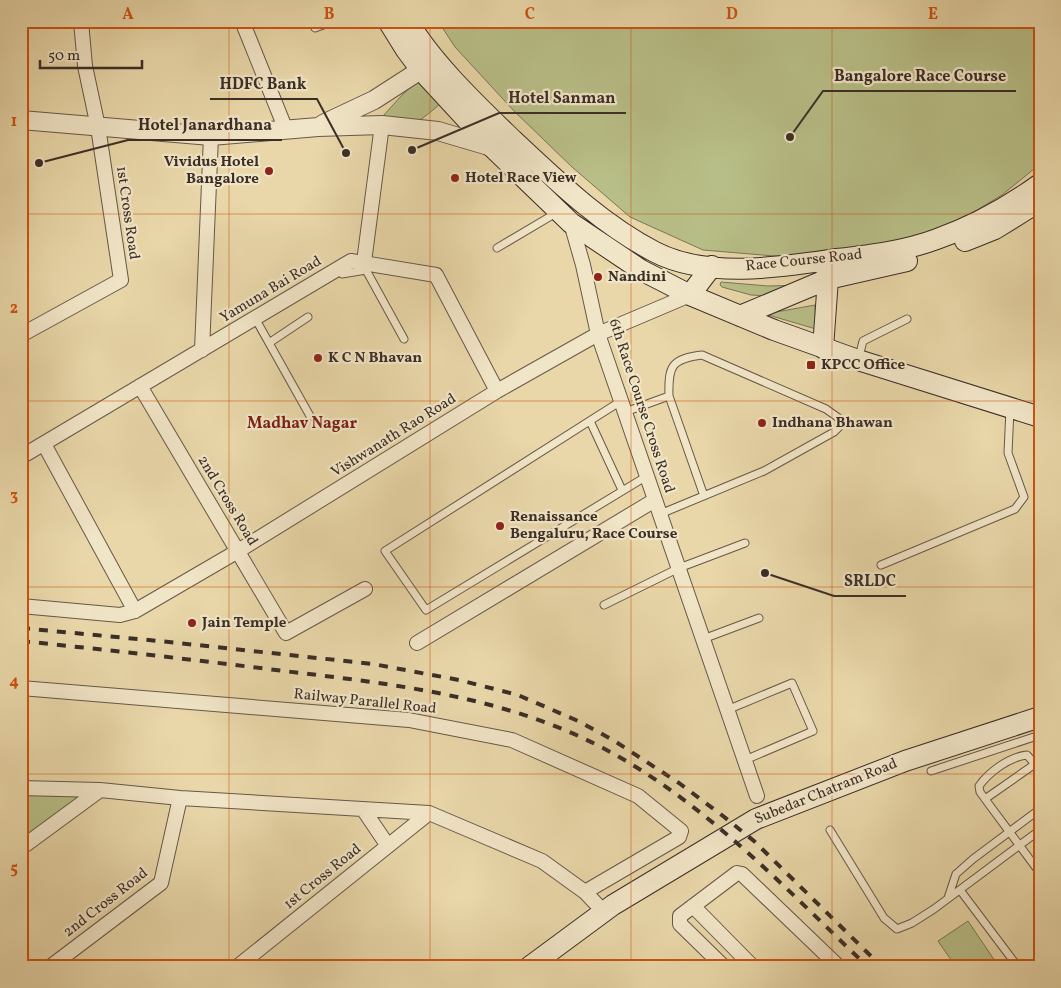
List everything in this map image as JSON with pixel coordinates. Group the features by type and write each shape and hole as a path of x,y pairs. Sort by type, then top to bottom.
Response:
{"main road":[{"name":"Race Course Road","path":"388,21 406,50 428,65 507,134 577,200 622,232 656,252 685,263 756,269 826,270 920,258 995,229 1040,201"},
{"name":"Race Course Road","path":"408,21 428,65 492,147 565,217 641,270 690,295 823,348 1040,417"},
{"name":"Race Course Road","path":"740,316 826,270 936,240 974,224 1019,199 1040,184"},
{"path":"690,295 712,266"},
{"path":"823,348 826,270"},
{"name":"Subedar Chatram Road","path":"529,967 604,912 756,819 905,761 1040,717"}],"street":[{"path":"81,21 85,66 98,127"},
{"path":"242,21 286,130"},
{"path":"318,126 374,100 428,65"},
{"path":"21,120 211,136 318,126 382,125 438,131 492,147"},
{"path":"364,262 382,125"},
{"name":"1st Cross Road","path":"21,336 121,280 98,127"},
{"path":"202,350 211,136"},
{"name":"6th Race Course Cross Road","path":"565,217 578,242 598,334 757,796"},
{"name":"Yamuna Bai Road","path":"21,457 351,261 436,275 498,391"},
{"name":"Vishwanath Rao Road","path":"21,606 120,614 136,611 238,551 498,391 598,334 690,295"},
{"name":"2nd Cross Road","path":"140,386 286,632 365,589"},
{"path":"44,444 136,611"},
{"path":"418,642 655,500"},
{"name":"Railway Parallel Road","path":"21,688 409,720 512,740 638,796 681,831 679,837 584,892"},
{"path":"21,788 100,790 180,798 429,813 542,861 584,892 604,912"},
{"path":"21,848 100,790"},
{"name":"2nd Cross Road","path":"50,967 161,883 180,798"},
{"path":"363,809 388,846"},
{"name":"1st Cross Road","path":"238,967 429,813"},
{"path":"724,967 680,924 680,916 737,873 742,874 839,967"},
{"path":"693,906 753,967"}],"lane":[{"path":"315,28 334,21"},
{"path":"496,248 565,217"},
{"path":"339,268 342,274 366,270 404,339"},
{"path":"269,343 308,316"},
{"path":"255,318 310,416"},
{"path":"858,360 863,341 907,319"},
{"path":"660,514 704,496 764,471 834,432 839,427 840,419 826,408 702,355 684,357 672,367 669,379 669,396 704,496"},
{"path":"647,476 426,610 385,550 590,421 623,407 669,396"},
{"path":"881,565 1016,510 1024,497 1008,453 1010,409"},
{"path":"590,421 622,490"},
{"path":"604,605 679,568 746,543"},
{"path":"703,639 759,618"},
{"path":"727,710 792,683 813,731 745,760"},
{"path":"931,771 1040,735"},
{"path":"985,800 1038,767 1028,755 1012,760 987,775 979,786 985,800 1040,873"},
{"path":"948,899 956,874 1040,809"},
{"path":"830,830 884,918 897,929 912,923 948,899 1040,830"},
{"path":"960,890 1018,967"}],"green space":[{"path":"438,21 1040,21 1040,164 1002,195 947,228 864,253 786,257 703,250 630,217 572,167 514,111 455,47"},
{"path":"421,79 441,103 426,116 415,122 402,122 383,116 403,94"},
{"path":"721,282 768,286 805,285 770,296 751,295 722,287 720,285"},
{"path":"815,305 816,329 765,314"},
{"path":"21,794 83,797 21,840"},
{"path":"968,921 999,967 956,967 938,941"}],"railway":[{"path":"21,628 373,664 459,680 518,695 578,721 613,740 679,783 754,841 882,967"},
{"path":"21,641 407,687 487,704 565,730 603,748 640,770 710,820 775,877 868,967"}],"place":[{"name":"Bangalore Race Course","path":"790,137"},
{"name":"Hotel Sanman","path":"412,150"},
{"name":"HDFC Bank","path":"346,153"},
{"name":"Hotel Janardhana","path":"39,163"},
{"name":"Vividus Hotel Bangalore","path":"269,171"},
{"name":"Hotel Race View","path":"455,178"},
{"name":"Nandini","path":"598,277"},
{"name":"K C N Bhavan","path":"318,358"},
{"name":"KPCC Office","path":"811,365"},
{"name":"Indhana Bhawan","path":"762,423"},
{"name":"Renaissance Bengaluru, Race Course","path":"500,526"},
{"name":"SRLDC","path":"765,573"},
{"name":"Jain Temple","path":"192,623"}],"district":[{"name":"Madhav Nagar","path":"302,424"}]}
